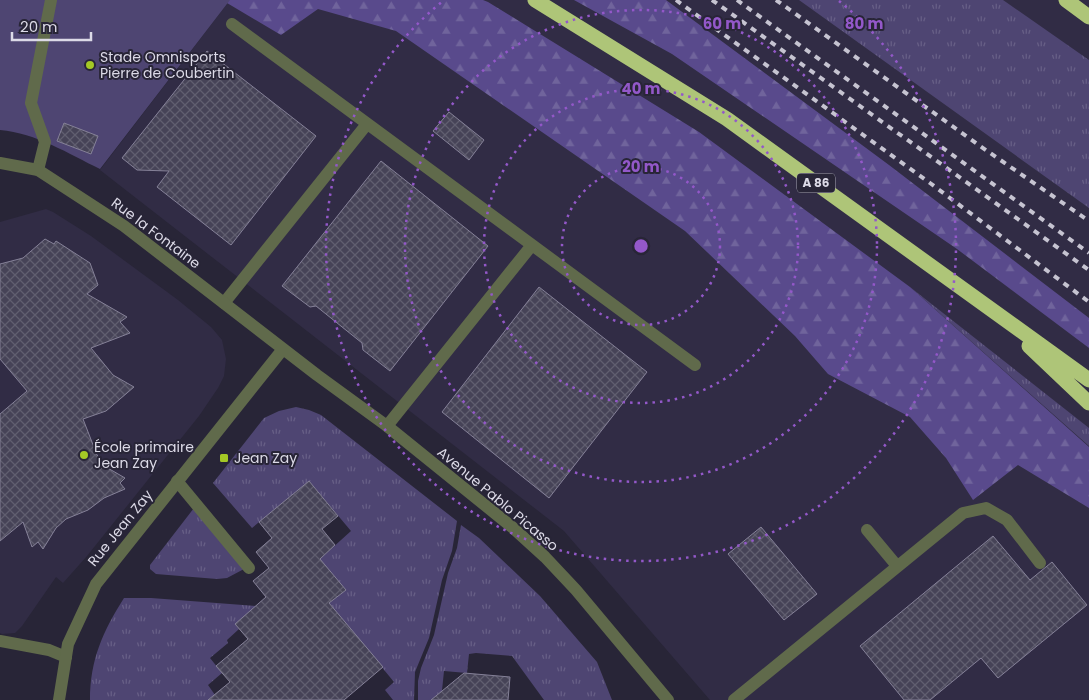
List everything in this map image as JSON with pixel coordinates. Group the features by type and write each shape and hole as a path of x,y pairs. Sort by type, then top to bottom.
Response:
{"highway":[{"name":"A 86","path":"535,0 727,119 1089,380"},
{"path":"1066,0 1089,16"},
{"path":"984,304 1089,403"}],"street":[{"path":"38,170 45,142 31,103 51,0"},
{"path":"232,24 695,365"},
{"path":"224,303 367,124"},
{"name":"Rue la Fontaine","path":"0,163 38,170 124,226 283,349"},
{"path":"387,426 532,245"},
{"name":"Avenue Pablo Picasso","path":"283,349 387,426 512,527 545,557 576,590 668,700"},
{"name":"Rue Jean Zay","path":"59,700 68,644 96,584 283,349"},
{"path":"177,481 249,568"},
{"path":"734,700 963,513 986,508 1007,520 1040,563"},
{"path":"867,530 897,566"},
{"path":"0,641 49,650 66,657"}],"shaded area":[{"path":"230,0 1089,0 1089,700 710,700 564,531 100,170"},
{"name":"École primaire Jean Zay","path":"46,209 91,236 178,300 211,327 222,340 226,359 224,376 199,416 87,556 63,583 56,577 22,626 15,633 2,634 0,633 0,222"}],"green space":[{"name":"Stade Omnisports Pierre de Coubertin","path":"0,0 230,0 100,169 39,140 26,135 0,130"},
{"path":"222,0 483,0 488,2 699,132 910,287 1089,447 1089,508 1018,465 973,500 946,458 910,417 828,374 795,336 685,231 396,31 318,9 281,35"},
{"path":"574,0 666,0 889,165 1089,318 1089,348 957,249 672,54"},
{"path":"799,0 1003,0 1089,60 1089,208"},
{"path":"910,287 1089,428 1089,446"},
{"path":"296,407 321,415 457,521 452,551 442,580 429,638 415,672 414,700 393,700 385,690 394,682 329,603 346,590 320,559 351,531 309,481 252,528 213,483 264,418 279,411"},
{"path":"194,508 244,569 227,578 217,579 156,574 150,569 150,565"},
{"path":"461,525 479,538 540,596 597,662 612,700 544,700 512,656 476,653 469,654 467,673 444,671 441,700 418,700 418,681 421,668 434,635 448,573 457,548"},
{"path":"124,598 151,598 256,606 235,624 239,629 227,640 228,643 210,658 222,673 208,685 215,695 208,700 90,700 92,672 99,646"}],"building":[{"path":"207,51 316,136 231,245 157,187 169,171 137,170 122,158"},
{"path":"449,112 484,140 469,160 433,131"},
{"path":"64,123 98,136 91,154 57,141"},
{"path":"381,161 488,246 390,371 363,350 362,343 316,306 310,307 282,286"},
{"path":"45,239 54,244 56,241 90,263 98,285 87,294 127,317 120,322 130,333 91,348 113,375 134,387 106,411 83,419 97,455 106,467 125,478 120,483 125,489 104,498 88,510 66,519 56,528 43,549 38,542 32,547 23,522 0,541 0,414 27,391 0,359 0,264 23,258"},
{"path":"539,287 647,372 549,498 442,412"},
{"path":"309,481 338,516 322,529 335,545 320,559 346,590 329,603 383,667 344,700 208,700 230,682 216,666 248,639 235,624 266,597 253,581 269,568 256,552 272,538 259,522"},
{"path":"761,527 817,594 784,620 728,554"},
{"path":"993,536 1030,580 1052,562 1087,605 998,678 981,658 930,700 904,700 860,646"},
{"path":"464,673 510,677 508,700 431,700"}],"railway":[{"path":"676,0 930,183 1089,302"},
{"path":"712,0 1089,270"},
{"path":"737,0 1089,253"},
{"path":"776,0 980,146 1089,221"}],"place":[{"name":"Stade Omnisports Pierre de Coubertin","path":"90,65"},
{"name":"École primaire Jean Zay","path":"84,455"},
{"name":"Jean Zay","path":"224,458"}]}
